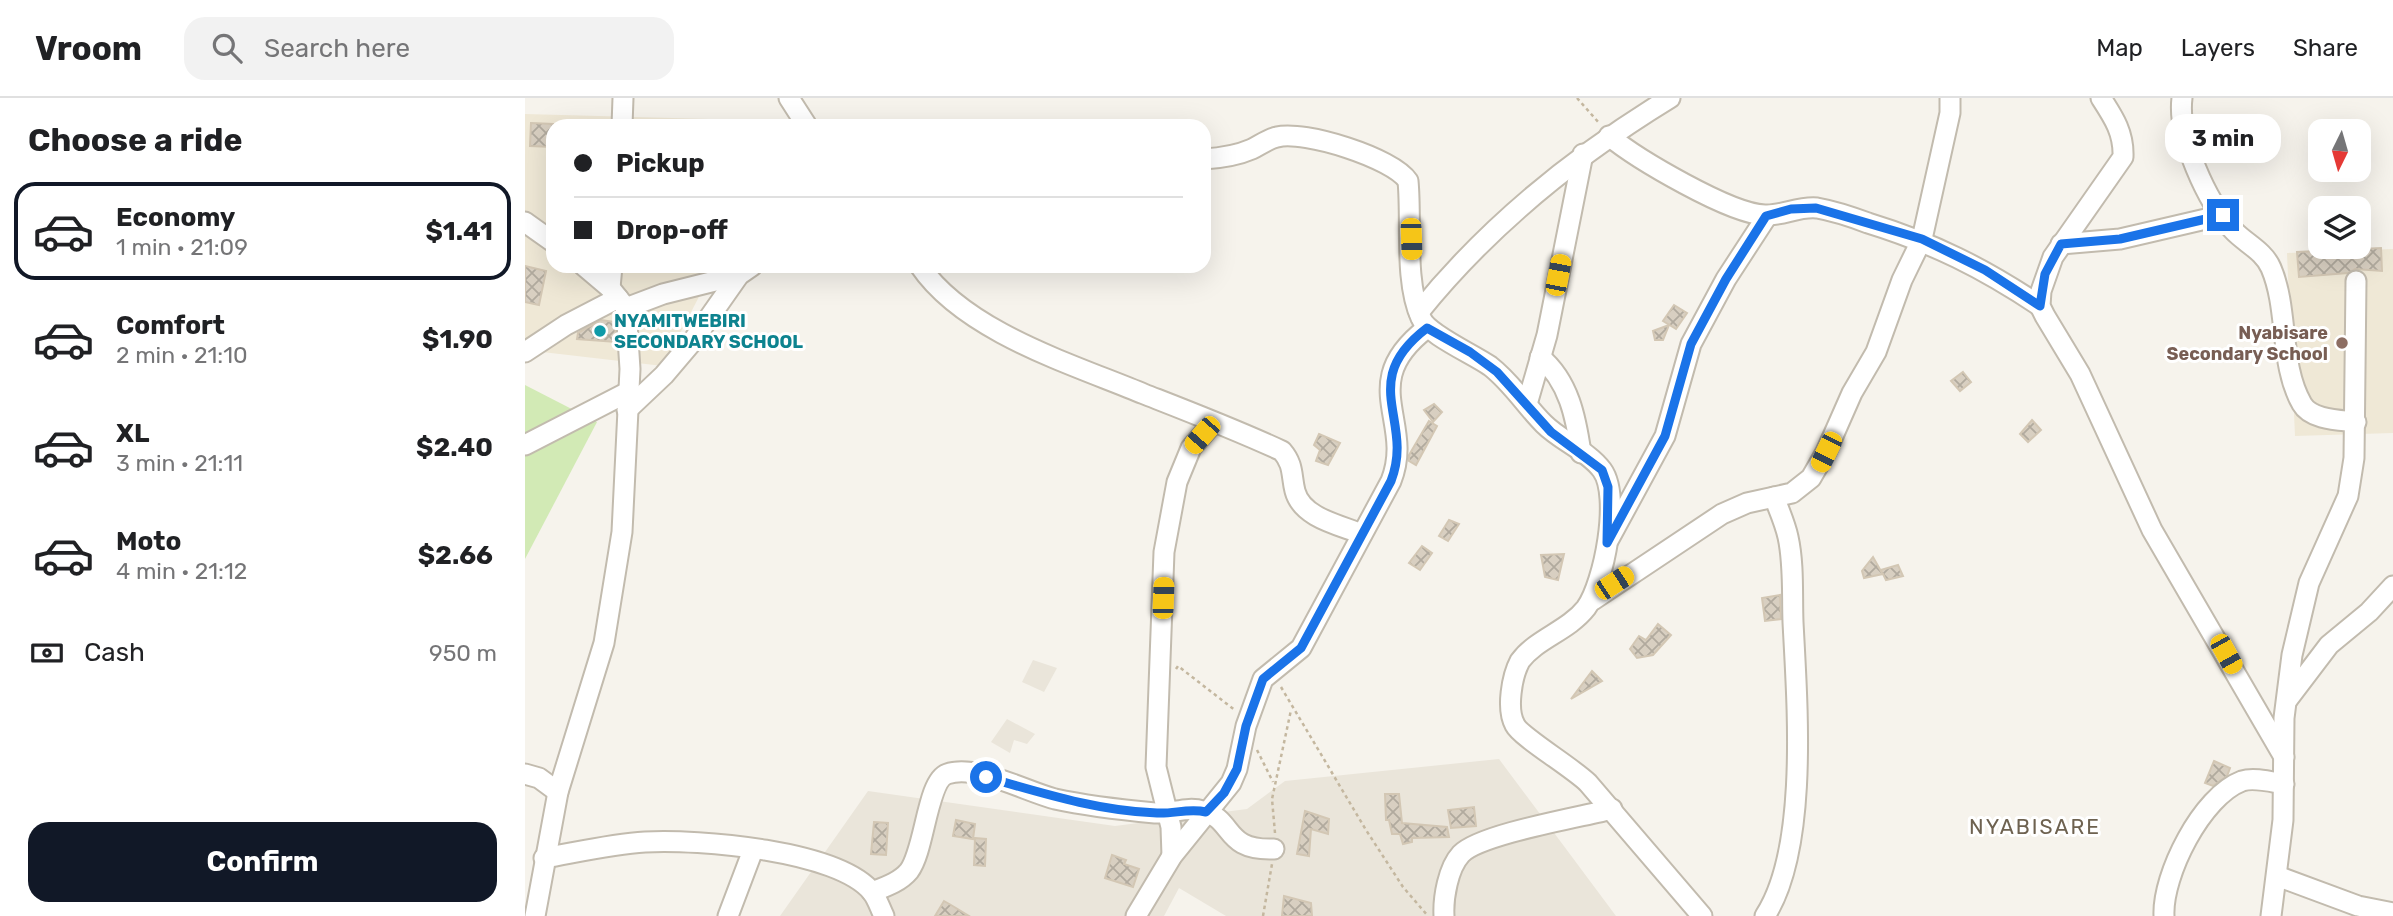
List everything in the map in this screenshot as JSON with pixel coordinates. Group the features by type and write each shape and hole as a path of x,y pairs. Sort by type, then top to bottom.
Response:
{"street":[{"path":"622,119 624,98"},
{"path":"789,98 802,119"},
{"path":"1136,916 1172,856 1231,783 1255,696 1272,669 1301,648 1397,467 1398,445 1389,395 1396,360 1480,241 1583,154 1670,98"},
{"path":"1702,916 1612,809 1572,768 1525,737 1515,725 1512,713 1514,673 1521,658 1576,620 1590,603 1614,583 1722,513 1798,490 1819,466 1845,406 1876,352 1902,280 1922,239 1948,123 1950,98"},
{"path":"2040,306 2045,274 2061,244 2123,157 2119,127 2101,98"},
{"path":"2182,98 2183,132 2190,155 2234,231 2261,254 2272,271 2290,367 2302,404 2316,414 2356,422"},
{"path":"1211,158 1231,157 1275,137 1291,135 1363,154 1402,171 1408,181 1412,263 1423,320 1497,372 1551,432 1597,464 1606,478 1607,543 1602,576 1590,603"},
{"path":"1609,136 1662,172 1735,206 1766,216 1791,209 1816,208 1922,239 1985,270 2040,306 2080,374 2152,530 2284,757"},
{"path":"1527,404 1540,357 1583,154"},
{"path":"2061,244 2120,239 2223,215"},
{"path":"1607,543 1665,436 1691,344 1726,279 1766,216"},
{"path":"525,222 546,237"},
{"path":"591,273 618,298"},
{"path":"535,916 558,792 604,643 622,532 629,332 613,273"},
{"path":"525,352 566,325 618,298 663,294 739,273"},
{"path":"525,445 628,401 685,350 744,273"},
{"path":"925,273 931,283 974,317 1086,371 1282,451 1291,461 1295,492 1302,506 1318,517 1362,534"},
{"path":"2271,916 2277,876 2287,700 2294,643 2309,583 2349,496 2356,422 2356,281"},
{"path":"1540,357 1559,377 1570,401 1581,453"},
{"path":"1172,856 1171,827 1156,767 1168,516 1177,482 1191,448 1213,423"},
{"path":"1765,916 1781,881 1788,845 1796,762 1790,549 1774,497"},
{"path":"2287,700 2329,645 2368,612 2393,586"},
{"path":"872,892 908,872 922,841 935,784 949,774 964,772 1057,799 1168,813 1191,809 1206,812 1244,846 1274,849"},
{"path":"525,774 539,778 558,792"},
{"path":"2165,916 2168,880 2182,847 2201,817 2228,789 2243,780 2284,784"},
{"path":"1444,916 1454,865 1462,853 1504,836 1612,809"},
{"path":"544,858 646,842 698,842 753,850 828,863 872,892 884,916"},
{"path":"728,916 753,850"},
{"path":"2277,876 2358,905 2393,913"}],"path":[{"path":"1577,98 1609,136"},
{"path":"1159,688 1178,666 1227,702 1246,726 1269,768 1274,785"},
{"path":"1272,669 1291,710 1379,851 1403,887 1428,916"},
{"path":"1263,916 1274,849 1274,785 1291,710"}],"shaded area":[{"name":"NYAMITWEBIRI SECONDARY SCHOOL","path":"525,114 709,119 546,119 546,273 711,273 663,366 525,350"},
{"name":"Nyabisare Secondary School","path":"2393,249 2393,433 2295,436 2287,253 2308,252 2308,259 2371,259 2371,250"},
{"path":"1033,660 1057,668 1044,692 1022,682"},
{"path":"1007,719 1035,734 1027,744 1014,740 1010,753 991,742"},
{"path":"1499,759 1616,916 1226,916 1179,888 1164,916 780,916 868,791 1115,826 1247,809 1285,781"}],"green space":[{"path":"525,385 597,422 525,559"}],"building":[{"path":"531,123 546,124 546,147 530,146"},
{"path":"2371,248 2381,248 2382,271 2355,269 2348,273 2299,277 2297,252 2308,251 2308,259 2371,259"},
{"path":"525,266 546,271 539,305 525,302"},
{"path":"1674,305 1687,313 1676,329 1663,321"},
{"name":"NYAMITWEBIRI SECONDARY SCHOOL","path":"601,320 615,322 616,342 577,339 578,333"},
{"path":"1669,325 1663,340 1655,340 1653,331"},
{"path":"1963,372 1971,382 1960,391 1951,381"},
{"path":"1434,404 1442,412 1433,422 1424,410"},
{"path":"2032,420 2041,430 2028,442 2020,434"},
{"path":"1429,421 1437,426 1416,465 1409,461 1409,455"},
{"path":"1319,434 1340,443 1328,465 1316,461 1320,450 1314,445"},
{"path":"1449,520 1459,524 1448,541 1439,536"},
{"path":"1422,546 1432,553 1420,570 1409,563"},
{"path":"1564,554 1558,580 1545,577 1541,555"},
{"path":"1873,557 1882,573 1881,570 1898,565 1903,576 1886,580 1883,574 1864,578 1862,571"},
{"path":"1780,595 1781,619 1765,621 1762,598"},
{"path":"1658,624 1671,635 1653,655 1637,658 1630,649 1639,636 1646,640"},
{"path":"1592,671 1602,681 1571,699"},
{"path":"2214,761 2230,768 2227,776 2213,786 2205,783"},
{"path":"1385,794 1399,794 1402,823 1447,827 1449,837 1412,838 1412,842 1403,844 1400,834 1392,834 1389,820 1386,820"},
{"path":"1474,807 1476,826 1451,828 1448,810"},
{"path":"1305,811 1329,819 1328,834 1311,829 1309,856 1297,854"},
{"path":"956,820 975,824 973,839 953,836"},
{"path":"874,822 888,823 886,855 871,854"},
{"path":"975,838 986,839 985,866 974,865"},
{"path":"1112,855 1126,860 1124,864 1139,869 1133,887 1105,878"},
{"path":"1284,896 1311,903 1312,916 1282,916"},
{"path":"944,901 951,905 969,916 935,916"}],"place":[{"name":"NYAMITWEBIRI SECONDARY SCHOOL","path":"600,331"},
{"name":"Nyabisare Secondary School","path":"2342,343"}],"district":[{"name":"NYABISARE","path":"2035,826"}],"route":[{"path":"986,777 1057,799 1157,813 1191,809 1206,812 1213,805 1231,783 1237,769 1246,726 1263,679 1301,648 1310,635 1391,481 1397,467 1398,445 1391,415 1390,382 1396,360 1413,339 1427,328 1470,352 1497,372 1518,391 1551,432 1597,464 1608,487 1607,543 1665,436 1691,344 1726,279 1745,253 1766,216 1791,209 1816,208 1922,239 1985,270 2040,306 2045,274 2061,244 2120,239 2192,220 2223,215"}]}
